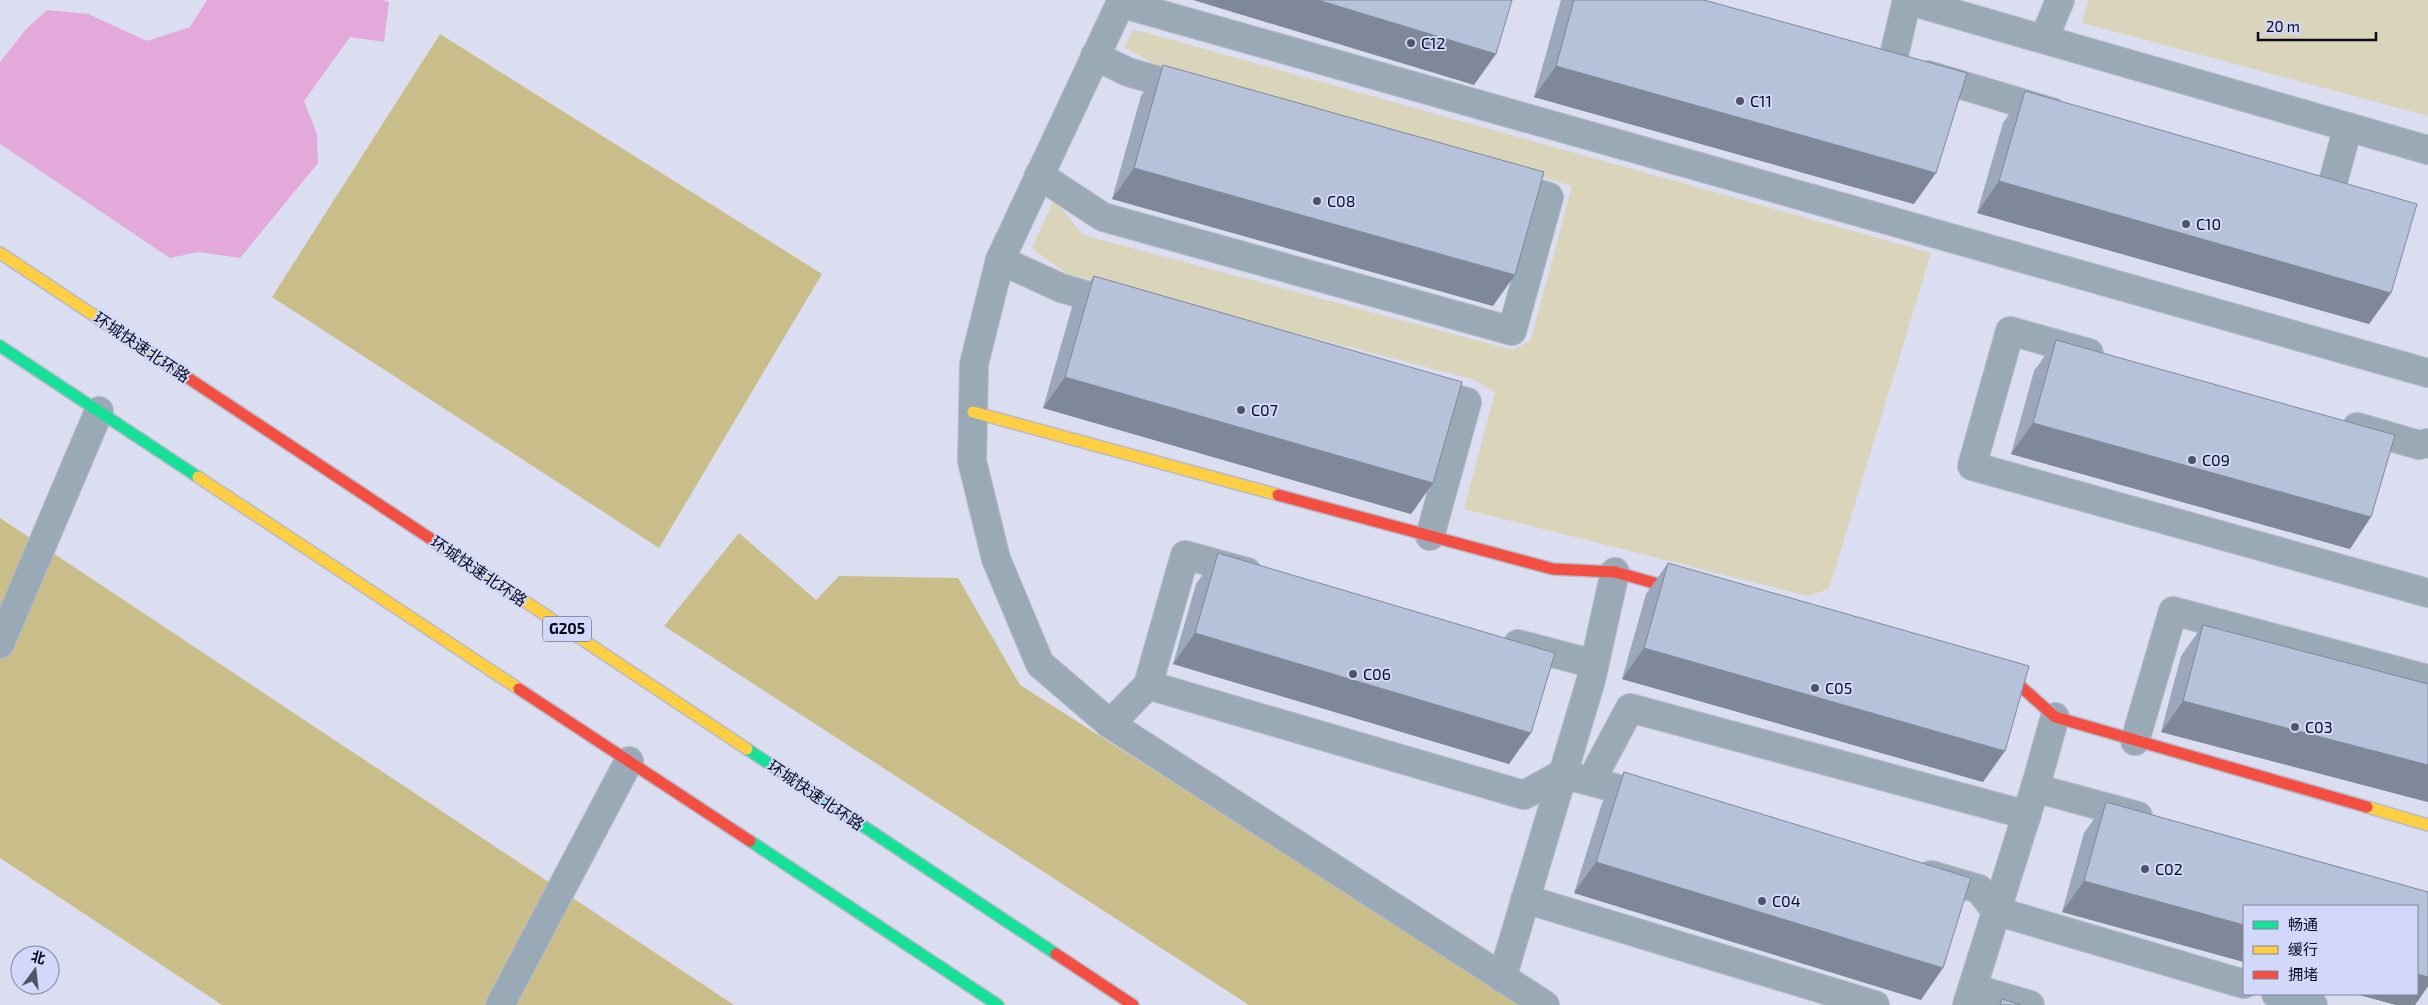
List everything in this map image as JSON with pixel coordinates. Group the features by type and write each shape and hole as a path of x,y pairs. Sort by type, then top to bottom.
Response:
{"main road":[{"name":"环城快速北环路","path":"0,253 1133,1005"},
{"path":"0,346 998,1005"},
{"path":"973,412 1553,569 1615,572 1701,596"},
{"path":"1980,673 2018,684 2055,717 2428,825"}],"street":[{"path":"2073,118 1882,62 1907,0 2428,150"},
{"path":"2044,39 2060,0"},
{"path":"1545,1005 1110,724 1040,664 996,559 972,461 974,364 1000,260 1121,2 2428,373"},
{"path":"1095,56 1128,72 1214,98"},
{"path":"2330,193 2348,127"},
{"path":"1039,175 1103,217 1512,331 1549,197 1482,178"},
{"path":"2301,185 2356,201"},
{"path":"1000,260 1061,288 1146,312"},
{"path":"2115,360 2010,331 1972,466 2428,593"},
{"path":"1401,384 1467,402 1430,536"},
{"path":"0,644 99,411"},
{"path":"2334,421 2419,445 2428,443"},
{"path":"1110,724 1148,685 1185,555 1271,578"},
{"path":"1502,978 1594,664 1615,572"},
{"path":"2135,741 2173,611 2428,679"},
{"path":"1490,637 1594,664"},
{"path":"1148,685 1524,795 1562,774 1676,805"},
{"path":"1591,781 1630,708 2027,815"},
{"path":"2030,1005 1970,996 2027,815 2055,717"},
{"path":"500,1005 629,761"},
{"path":"2035,788 2160,822"},
{"path":"1903,868 1979,888 1996,911 2243,984"},
{"path":"1525,899 1874,1005"},
{"path":"2279,995 2314,1005"}],"shaded area":[{"path":"207,0 382,0 389,2 384,42 350,37 304,101 317,134 318,163 240,258 198,252 170,258 0,144 0,62 27,28 47,10 88,14 147,41 190,27"},
{"path":"2089,0 2428,0 2428,116 2082,23"},
{"path":"1133,29 1931,253 1829,589 1808,596 1464,509 1495,392 1472,379 1065,273 1032,248 1054,199 1083,235 1513,350 1531,340 1572,186 1156,65 1124,47"},
{"path":"440,34 822,274 659,548 272,297"},
{"path":"0,518 734,1005 222,1005 0,858"},
{"path":"739,533 816,600 839,576 958,578 1020,685 1522,1005 1249,1005 664,626"}],"building":[{"path":"1318,0 1512,0 1496,54"},
{"name":"C11","path":"1574,0 1704,0 1967,73 1936,173 1556,66"},
{"name":"C08","path":"1163,65 1544,172 1515,275 1134,168"},
{"path":"2025,91 2417,204 2391,293 1999,181"},
{"name":"C07","path":"1094,276 1462,382 1433,483 1065,377"},
{"path":"2056,340 2395,435 2371,517 2033,423"},
{"path":"1218,553 1555,653 1531,733 1195,633"},
{"path":"1668,563 2029,666 2005,751 1644,648"},
{"path":"2203,625 2428,684 2428,765 2183,701"},
{"path":"1624,772 1971,878 1943,968 1596,862"},
{"path":"2106,802 2428,892 2428,977 2418,974 2418,905 2243,905 2243,925 2084,881"},
{"path":"2002,999 2021,1005 2000,1005"}],"traffic: fast":[{"path":"0,346 198,477"},
{"path":"747,749 1056,954"},
{"path":"750,841 998,1005"}],"traffic: slow":[{"path":"0,253 167,364"},
{"path":"973,412 1278,495"},
{"path":"198,477 519,689"},
{"path":"440,545 747,749"},
{"path":"2367,807 2428,825"}],"traffic: jam":[{"path":"167,364 440,545"},
{"path":"1278,495 1553,569 1615,572 1690,593"},
{"path":"1990,676 2018,684 2055,717 2367,807"},
{"path":"519,689 750,841"},
{"path":"1056,954 1133,1005"}],"place":[{"name":"C12","path":"1411,43"},
{"name":"C11","path":"1740,101"},
{"name":"C08","path":"1317,201"},
{"name":"C10","path":"2186,224"},
{"name":"C07","path":"1241,410"},
{"name":"C09","path":"2192,460"},
{"name":"C06","path":"1353,674"},
{"name":"C05","path":"1815,688"},
{"name":"C03","path":"2295,727"},
{"name":"C02","path":"2145,869"},
{"name":"C04","path":"1762,901"}]}
